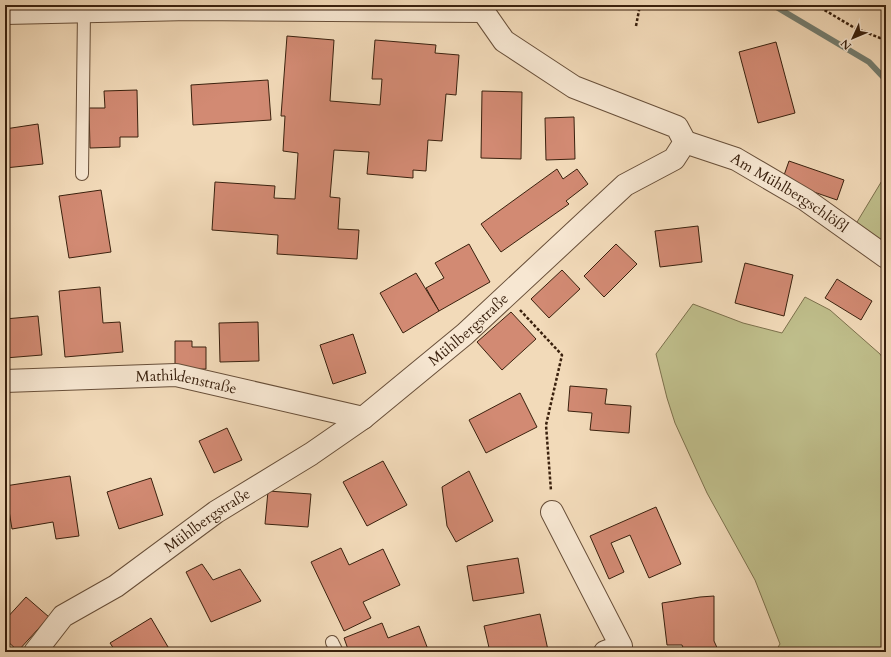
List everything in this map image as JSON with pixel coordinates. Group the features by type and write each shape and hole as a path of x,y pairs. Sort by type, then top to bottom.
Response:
{"street":[{"path":"5,13 198,9 482,8 504,41 574,87 677,127 685,142"},
{"name":"Am Mühlbergschlößl","path":"685,142 736,159 806,200 886,257"},
{"name":"Mühlbergstraße","path":"35,652 63,616 116,586 216,512 311,454 363,418 465,334 625,185 674,158 685,142"},
{"name":"Mathildenstraße","path":"5,380 176,375 363,418"},
{"path":"552,512 621,646 605,652"}],"lane":[{"path":"82,174 84,11"}],"path":[{"path":"636,26 640,5"},
{"path":"816,5 854,27 880,38 886,37"},
{"path":"506,295 562,355 546,425 552,512"}],"shaded area":[{"path":"886,174 886,257 851,232"},
{"path":"805,297 830,310 880,354 886,363 886,652 775,652 780,644 755,580 707,493 675,423 656,354 693,304 743,323 782,333"}],"building":[{"path":"287,36 334,40 330,101 380,105 382,79 372,79 375,40 436,45 435,53 459,55 456,95 446,94 442,141 428,140 426,171 413,170 413,178 367,174 369,152 334,150 330,197 340,198 338,229 359,230 357,259 277,254 278,235 212,230 215,182 275,186 274,198 295,199 298,153 283,151 285,116 281,116"},
{"path":"776,42 795,113 758,123 739,52"},
{"path":"268,80 271,120 193,125 191,85"},
{"path":"137,90 138,137 120,137 120,147 90,148 89,108 105,108 104,91"},
{"path":"482,91 522,92 521,159 481,158"},
{"path":"574,117 575,159 546,160 545,118"},
{"path":"38,124 43,164 5,168 5,129"},
{"path":"789,161 844,180 837,200 782,181"},
{"path":"557,169 563,179 577,169 588,184 566,201 569,204 501,252 481,224"},
{"path":"101,190 111,252 69,258 59,196"},
{"path":"698,226 702,262 660,267 655,231"},
{"path":"5,230 8,250 5,251"},
{"path":"469,244 490,282 439,311 426,288 444,278 435,263"},
{"path":"616,244 637,264 604,297 584,276"},
{"path":"745,263 793,275 784,316 735,303"},
{"path":"562,270 580,289 549,318 531,299"},
{"path":"416,273 439,311 403,333 380,293"},
{"path":"837,279 872,301 861,320 825,298"},
{"path":"100,287 103,323 120,322 123,352 65,357 59,291"},
{"path":"511,312 536,339 502,370 477,342"},
{"path":"38,316 42,355 5,358 5,319"},
{"path":"258,322 259,361 220,362 219,323"},
{"path":"353,334 366,373 333,384 320,345"},
{"path":"175,341 192,341 192,347 206,347 206,369 175,370"},
{"path":"570,386 607,389 605,404 631,406 629,433 590,430 592,413 568,411"},
{"path":"520,393 537,427 486,453 469,420"},
{"path":"227,428 242,460 214,473 199,441"},
{"path":"383,461 407,505 367,526 343,482"},
{"path":"469,471 493,521 456,542 447,526 442,487"},
{"path":"70,476 79,536 56,539 53,522 12,529 5,486"},
{"path":"151,478 163,515 119,529 107,492"},
{"path":"268,491 311,494 308,527 265,524"},
{"path":"656,507 681,564 649,578 630,535 611,543 624,572 609,579 590,536"},
{"path":"341,548 349,565 383,549 400,585 363,602 371,618 344,631 311,562"},
{"path":"518,558 524,593 473,601 467,566"},
{"path":"202,564 213,580 240,569 261,601 211,622 186,572"},
{"path":"714,596 714,641 719,652 685,652 682,645 667,645 662,603"},
{"path":"26,597 49,617 18,651 5,639 5,620"},
{"path":"540,614 548,650 539,652 490,652 484,626"},
{"path":"151,618 171,652 116,652 110,643"},
{"path":"382,623 388,638 419,626 429,652 349,652 344,638"}],"waterway":[{"path":"773,5 869,62 886,80"}]}
